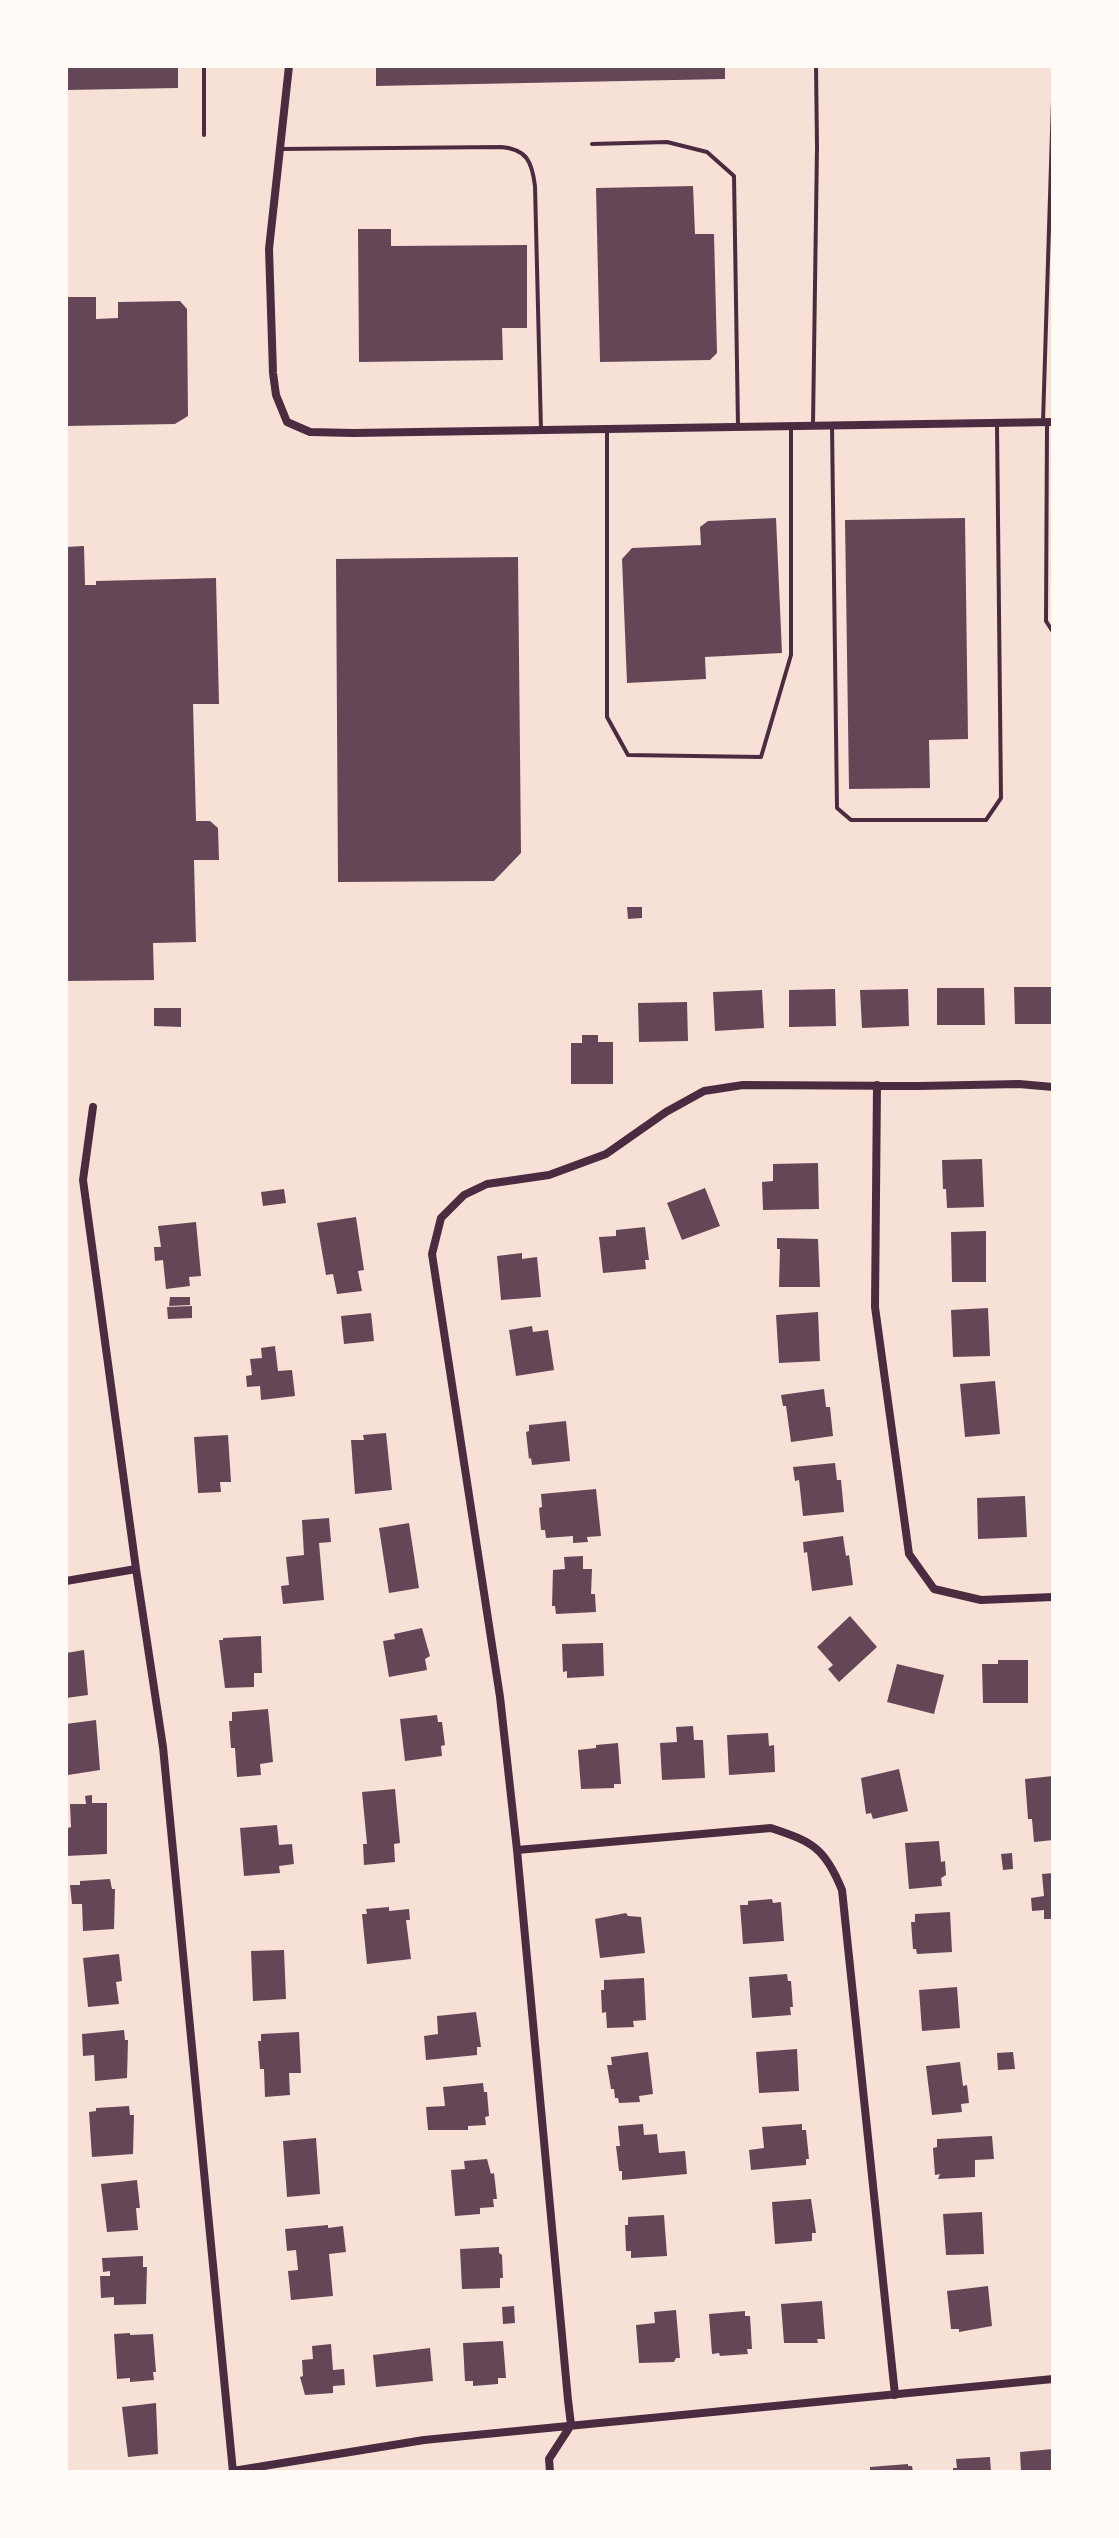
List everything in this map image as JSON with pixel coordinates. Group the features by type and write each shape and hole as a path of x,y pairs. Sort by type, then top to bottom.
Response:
{"street":[{"path":"289,66 269,249 273,373 276,395 287,422 310,432 1048,422"},
{"path":"550,2472 549,2459 571,2425 500,1697 432,1254 441,1218 464,1195 487,1184 549,1175 606,1154 666,1112 704,1091 743,1085 1019,1084 1053,1087"},
{"path":"877,1085 875,1307 909,1554 934,1589 981,1600 1053,1597"},
{"path":"93,1107 83,1180 163,1747 233,2471 424,2440 1053,2379"},
{"path":"66,1581 136,1569"},
{"path":"517,1850 771,1828 805,1840 830,1862 842,1890 895,2395"}],"lane":[{"path":"204,66 204,135"},
{"path":"813,426 816,66"},
{"path":"1053,100 1046,621 1053,632"},
{"path":"592,144 667,142 707,152 734,176 738,427"},
{"path":"280,149 501,147 516,148 526,156 533,170 535,186 541,430"},
{"path":"832,425 837,808 851,820 986,820 1001,798 997,423"},
{"path":"607,429 607,717 628,755 761,757 791,655 791,426"}],"building":[{"path":"66,66 178,66 178,88 66,90"},
{"path":"376,66 725,66 725,79 376,86"},
{"path":"693,186 695,234 714,234 717,353 710,360 600,362 596,188"},
{"path":"358,229 391,229 391,246 527,245 527,328 502,328 503,360 359,362"},
{"path":"66,297 96,297 96,319 118,318 118,302 180,301 187,309 188,416 175,424 66,426"},
{"path":"776,518 782,653 705,657 706,679 627,683 622,559 632,548 701,545 700,527 708,521"},
{"path":"965,518 968,739 929,740 930,788 849,789 845,520"},
{"path":"84,546 85,585 96,585 96,581 216,578 219,704 193,704 196,821 210,821 218,828 219,860 194,860 196,942 153,943 154,980 66,981 66,547"},
{"path":"518,557 521,853 494,881 338,882 336,559"},
{"path":"627,907 642,907 642,918 628,919"},
{"path":"1014,987 1053,987 1053,1024 1015,1024"},
{"path":"937,988 984,988 985,1025 937,1025"},
{"path":"835,989 836,1026 789,1027 789,990"},
{"path":"908,989 909,1026 862,1028 860,990"},
{"path":"762,990 764,1028 715,1031 713,992"},
{"path":"687,1002 688,1041 639,1042 638,1003"},
{"path":"154,1008 181,1008 181,1027 154,1026"},
{"path":"582,1035 598,1035 598,1042 613,1042 613,1084 571,1084 571,1043 582,1043"},
{"path":"982,1159 984,1207 947,1208 942,1160"},
{"path":"818,1163 819,1209 763,1210 762,1182 773,1181 773,1164"},
{"path":"705,1188 720,1226 682,1240 667,1203"},
{"path":"284,1189 286,1203 263,1206 261,1192"},
{"path":"356,1217 364,1270 358,1271 362,1291 337,1294 333,1274 326,1275 317,1223"},
{"path":"196,1222 201,1276 189,1277 190,1286 166,1289 163,1260 155,1261 154,1247 161,1247 158,1226"},
{"path":"645,1227 649,1260 645,1260 646,1269 603,1273 599,1237 616,1236 616,1230"},
{"path":"986,1231 986,1282 952,1282 951,1232"},
{"path":"777,1238 818,1239 820,1287 779,1287 780,1249 777,1249"},
{"path":"522,1253 522,1259 537,1257 541,1297 501,1300 497,1256"},
{"path":"170,1297 190,1297 190,1305 169,1306"},
{"path":"192,1306 192,1318 168,1319 167,1307"},
{"path":"988,1308 990,1356 953,1357 951,1310"},
{"path":"818,1312 820,1361 779,1363 776,1315"},
{"path":"371,1313 374,1341 344,1344 341,1316"},
{"path":"532,1326 533,1332 548,1330 554,1370 516,1376 509,1330"},
{"path":"275,1346 278,1371 292,1370 295,1396 261,1400 260,1386 247,1387 246,1376 252,1375 250,1359 262,1358 261,1348"},
{"path":"995,1381 1000,1434 965,1437 960,1384"},
{"path":"824,1389 826,1407 830,1407 833,1436 791,1442 786,1406 783,1406 781,1395"},
{"path":"566,1421 570,1461 532,1465 526,1432 529,1425"},
{"path":"386,1433 392,1490 355,1494 351,1440 364,1440 363,1435"},
{"path":"228,1435 231,1482 220,1482 221,1492 198,1493 194,1437"},
{"path":"835,1463 837,1480 841,1480 844,1512 803,1516 799,1480 795,1481 793,1467"},
{"path":"596,1489 601,1536 587,1537 588,1542 573,1543 573,1536 546,1538 545,1530 541,1530 541,1494"},
{"path":"1025,1496 1027,1537 978,1539 977,1498"},
{"path":"329,1518 331,1542 319,1543 324,1600 283,1604 281,1586 289,1585 286,1557 304,1555 302,1520"},
{"path":"409,1523 419,1588 389,1593 379,1528"},
{"path":"843,1536 853,1585 812,1591 803,1542"},
{"path":"583,1556 583,1569 592,1569 591,1594 595,1594 596,1612 556,1614 555,1606 552,1606 553,1570 565,1569 564,1557"},
{"path":"850,1616 877,1647 839,1682 828,1669 833,1665 817,1647"},
{"path":"422,1628 430,1656 425,1659 427,1670 389,1677 383,1641 395,1639 394,1634"},
{"path":"261,1636 262,1673 254,1673 254,1687 225,1688 219,1640"},
{"path":"603,1643 604,1676 567,1678 567,1671 563,1672 562,1644"},
{"path":"84,1650 88,1695 66,1698 66,1653"},
{"path":"998,1660 1028,1660 1028,1703 983,1703 982,1664 998,1664"},
{"path":"897,1664 944,1675 934,1714 887,1702"},
{"path":"268,1709 273,1762 260,1764 261,1775 237,1777 235,1748 231,1748 229,1721 232,1721 232,1712"},
{"path":"437,1715 438,1722 442,1722 445,1745 441,1746 442,1756 405,1761 400,1719"},
{"path":"96,1720 100,1770 68,1775 66,1724"},
{"path":"693,1726 694,1740 703,1740 705,1778 662,1780 660,1743 677,1742 676,1727"},
{"path":"768,1733 769,1746 774,1745 775,1772 729,1775 727,1735"},
{"path":"618,1743 621,1784 614,1784 614,1788 581,1789 578,1750"},
{"path":"899,1769 908,1811 873,1819 871,1813 866,1814 861,1778"},
{"path":"1053,1776 1053,1840 1034,1842 1032,1819 1028,1819 1025,1779"},
{"path":"395,1789 400,1843 394,1844 395,1862 364,1865 363,1844 367,1844 362,1792"},
{"path":"92,1795 92,1803 107,1803 107,1854 66,1856 68,1828 71,1827 70,1804 86,1804 85,1796"},
{"path":"277,1825 279,1845 292,1844 294,1864 279,1866 280,1873 244,1876 240,1828"},
{"path":"939,1841 946,1875 941,1878 942,1886 909,1889 905,1843"},
{"path":"1012,1853 1013,1869 1003,1870 1001,1854"},
{"path":"1053,1873 1053,1919 1044,1919 1044,1910 1032,1911 1031,1898 1044,1896 1042,1874"},
{"path":"110,1879 112,1889 115,1889 114,1929 83,1931 82,1904 72,1904 70,1885 80,1885 80,1881"},
{"path":"772,1899 773,1903 781,1902 784,1941 743,1944 740,1905 748,1905 748,1901"},
{"path":"389,1907 389,1911 409,1909 410,1920 406,1920 411,1959 367,1964 362,1914 367,1914 366,1909"},
{"path":"950,1912 952,1952 917,1954 913,1949 911,1922 915,1922 915,1914"},
{"path":"626,1913 641,1917 645,1953 600,1958 595,1919"},
{"path":"284,1950 286,1999 253,2001 251,1951"},
{"path":"119,1954 122,1981 116,1982 119,2004 88,2007 83,1958"},
{"path":"787,1974 788,1981 791,1981 791,2015 752,2018 749,1977"},
{"path":"644,1978 646,2020 633,2021 634,2027 607,2028 606,2012 602,2013 604,1980"},
{"path":"957,1987 960,2028 922,2031 919,1990"},
{"path":"476,2012 481,2047 477,2047 477,2055 426,2060 424,2036 438,2034 437,2016"},
{"path":"124,2030 125,2040 128,2040 127,2078 95,2081 94,2055 83,2056 82,2034"},
{"path":"299,2032 301,2073 289,2073 290,2095 265,2097 264,2069 260,2069 258,2041 261,2041 261,2034"},
{"path":"797,2049 799,2091 759,2093 756,2052"},
{"path":"648,2052 653,2094 639,2096 640,2102 619,2103 614,2089 611,2089 607,2065 612,2065 611,2057"},
{"path":"1013,2052 1015,2069 998,2070 997,2053"},
{"path":"960,2062 969,2103 961,2104 962,2112 932,2115 926,2066"},
{"path":"483,2083 489,2116 485,2117 486,2125 468,2126 468,2130 428,2130 426,2107 445,2106 443,2087"},
{"path":"129,2106 130,2115 134,2115 133,2154 92,2157 89,2112 96,2111 96,2108"},
{"path":"643,2124 644,2135 657,2134 659,2153 685,2151 687,2174 622,2180 616,2146 620,2146 618,2126"},
{"path":"802,2124 802,2130 806,2130 809,2159 806,2159 806,2165 751,2170 749,2150 764,2148 762,2127"},
{"path":"992,2136 994,2159 975,2160 975,2177 938,2179 940,2174 935,2175 933,2148 937,2147 937,2139"},
{"path":"316,2138 320,2194 287,2197 283,2141"},
{"path":"487,2159 491,2174 494,2173 497,2199 493,2199 494,2207 480,2208 480,2214 455,2216 451,2170 465,2169 464,2161"},
{"path":"137,2180 140,2208 136,2208 138,2230 107,2232 101,2184"},
{"path":"811,2199 816,2233 812,2233 812,2241 775,2244 772,2202"},
{"path":"982,2212 984,2254 946,2255 943,2214"},
{"path":"664,2215 667,2256 631,2258 631,2251 626,2251 625,2225 628,2225 628,2217"},
{"path":"328,2225 328,2228 343,2226 346,2252 329,2254 333,2296 291,2300 288,2271 298,2270 296,2250 287,2251 285,2229"},
{"path":"499,2247 503,2278 500,2278 500,2288 462,2289 460,2249"},
{"path":"143,2256 143,2267 147,2267 146,2304 114,2305 114,2297 101,2298 100,2276 110,2276 110,2271 103,2272 102,2258"},
{"path":"988,2286 992,2326 959,2332 959,2329 951,2329 947,2291"},
{"path":"822,2301 825,2339 817,2339 818,2343 784,2343 781,2304"},
{"path":"514,2306 515,2323 503,2324 502,2307"},
{"path":"676,2310 680,2358 674,2362 639,2363 636,2325 655,2323 654,2312"},
{"path":"745,2311 745,2316 750,2316 752,2349 747,2349 748,2354 712,2354 709,2314"},
{"path":"114,2334 153,2334 154,2380 130,2382 130,2378 117,2379"},
{"path":"503,2341 506,2378 498,2378 498,2384 473,2386 473,2381 465,2381 463,2343"},
{"path":"331,2344 333,2370 344,2369 345,2385 333,2386 333,2393 305,2395 300,2377 303,2376 302,2360 313,2359 312,2346"},
{"path":"430,2348 433,2381 376,2387 373,2355"},
{"path":"156,2403 158,2454 128,2457 122,2407"},
{"path":"1053,2449 1053,2472 1021,2472 1020,2452"},
{"path":"990,2457 991,2472 953,2472 953,2468 957,2468 956,2459"},
{"path":"908,2464 913,2472 870,2472 870,2467"}]}
